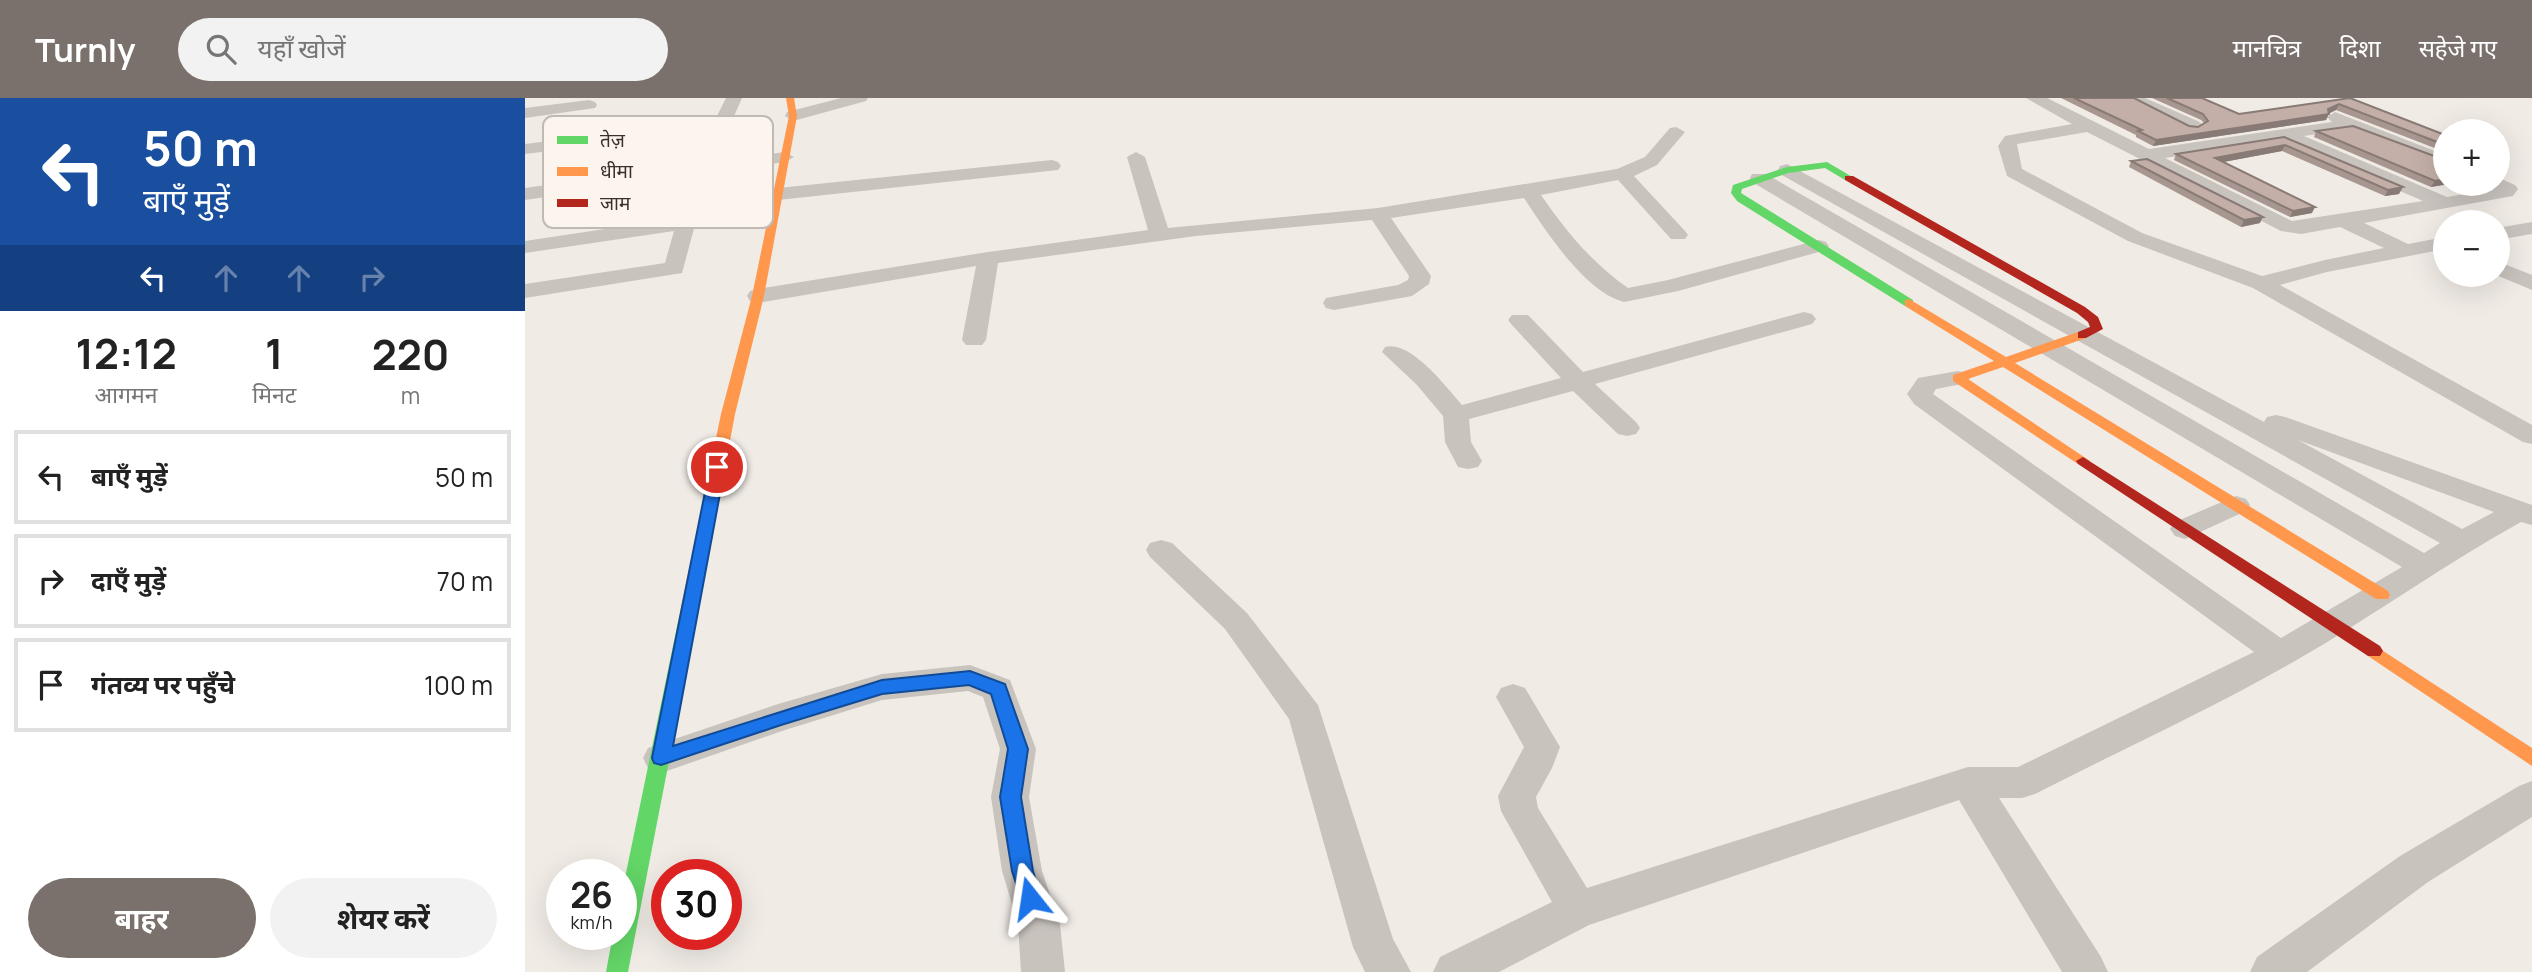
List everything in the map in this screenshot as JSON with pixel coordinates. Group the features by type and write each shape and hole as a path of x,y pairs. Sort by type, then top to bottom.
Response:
{"street":[{"path":"725,116 734,98"},
{"path":"792,107 829,98"},
{"path":"792,107 860,98"},
{"path":"2132,98 2194,125"},
{"path":"2040,99 2288,226 2301,228 2484,196"},
{"path":"525,113 592,102"},
{"path":"773,220 792,107"},
{"path":"2328,114 2433,157"},
{"path":"2147,155 2351,124"},
{"path":"2090,126 2011,140 2007,146 2014,172 2135,237 2261,283 2532,436"},
{"path":"758,296 988,258 1160,235 1378,214 1529,191 1622,174 1651,161 1676,132"},
{"path":"2282,134 2445,203"},
{"path":"525,149 543,147"},
{"path":"773,159 785,157"},
{"path":"1136,157 1160,235"},
{"path":"778,194 1052,166"},
{"path":"2382,595 1819,246 1736,193 1737,187 1787,170 2462,542"},
{"path":"1622,174 1678,235"},
{"path":"1759,178 2425,567"},
{"path":"1529,191 1552,226 1585,262 1624,295 1670,286 1819,246"},
{"path":"525,194 543,192"},
{"path":"1334,303 1404,291 1418,284 1420,276 1378,214"},
{"path":"2343,221 2406,251"},
{"path":"525,247 652,228"},
{"path":"525,291 674,268 685,228"},
{"path":"617,972 728,414 758,296 771,228"},
{"path":"2510,232 2532,228"},
{"path":"2261,283 2325,266 2433,245"},
{"path":"974,340 988,258"},
{"path":"2510,273 2532,283"},
{"path":"1456,415 1804,319"},
{"path":"1520,320 1579,383 1627,428"},
{"path":"2084,334 1958,378 1927,383 1920,394 1923,399 2280,653"},
{"path":"1394,352 1426,380 1456,415 1458,442 1468,461"},
{"path":"1958,378 2185,529 2334,623 2532,758"},
{"path":"2186,391 2526,514"},
{"path":"2185,529 2236,505"},
{"path":"1455,972 1578,911 1968,782 2022,783 2280,653 2382,595 2462,542 2526,514"},
{"path":"1161,550 1235,621 1306,715 1374,947 1389,972"},
{"path":"661,758 778,718 882,687 970,678 998,689 1018,749 1010,797 1022,871 1039,924 1043,972"},
{"path":"1513,697 1542,747 1534,768 1517,796 1520,811 1578,911"},
{"path":"1968,782 2086,972"},
{"path":"2272,972 2414,869 2532,797"}],"building":[{"path":"2074,98 2134,98 2189,126 2198,127 2208,121 2203,114 2167,98 2202,98 2239,114 2350,98 2433,130 2433,140 2339,104 2328,109 2329,114 2156,140 2138,131 2142,130"},
{"path":"2353,126 2433,156 2433,180 2316,131"},
{"path":"2284,137 2403,187 2388,190 2285,145 2215,158 2315,207 2293,211 2176,154"},
{"path":"2147,159 2263,217 2244,220 2131,161"}],"traffic: fast":[{"path":"1849,178 1827,165 1787,170 1737,187 1736,193 1741,199 1909,303"},
{"path":"617,972 688,617"}],"traffic: slow":[{"path":"773,219 793,116 790,98"},
{"path":"688,617 728,414 758,296 771,228"},
{"path":"1909,303 2382,595"},
{"path":"2082,335 1958,378 2083,461"},
{"path":"2374,651 2532,758"}],"traffic: jam":[{"path":"1849,178 2081,310 2094,320 2097,329 2082,335"},
{"path":"2083,461 2374,651"}],"route":[{"path":"717,467 661,758 778,718 882,687 970,678 998,689 1018,749 1010,797 1022,871 1030,898"}]}
